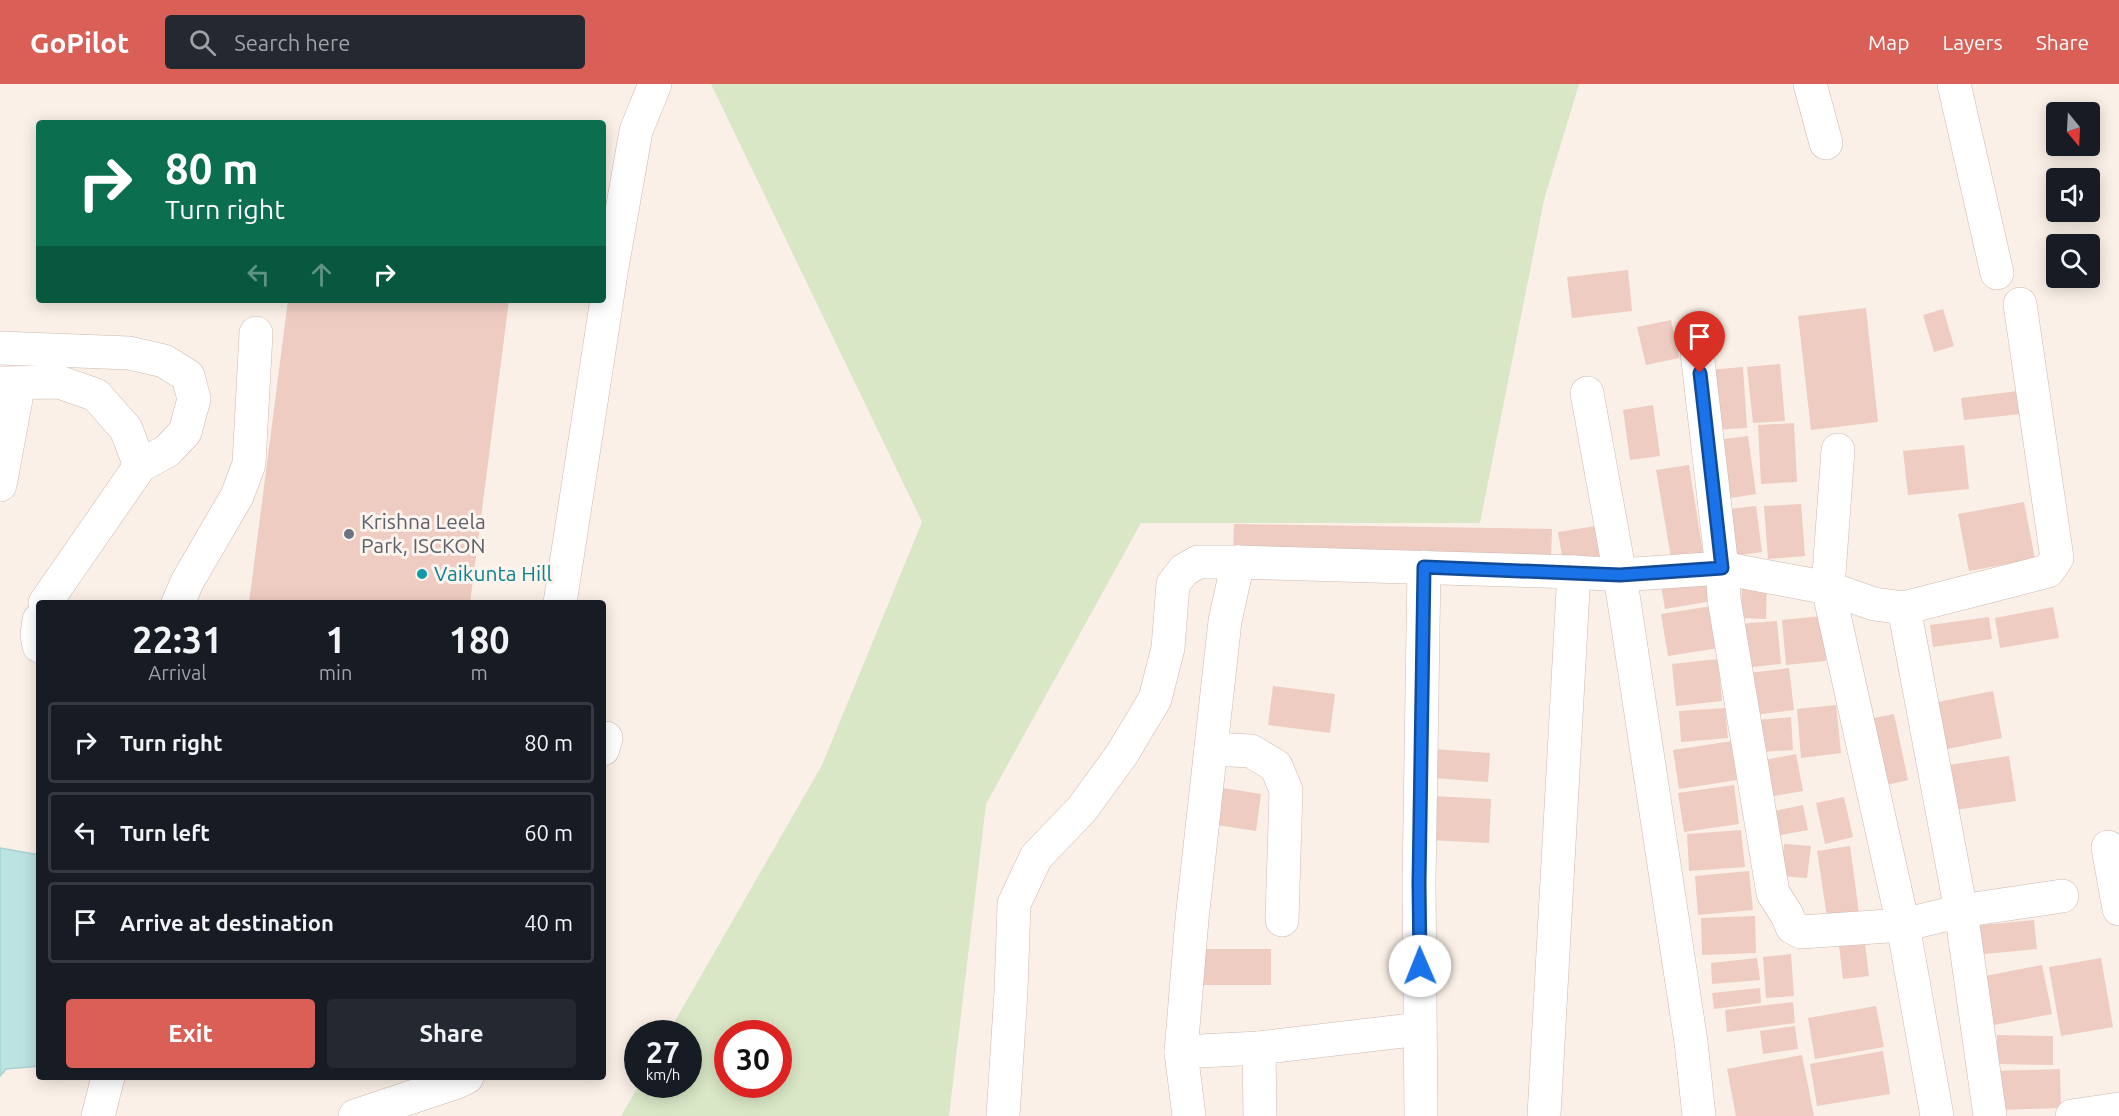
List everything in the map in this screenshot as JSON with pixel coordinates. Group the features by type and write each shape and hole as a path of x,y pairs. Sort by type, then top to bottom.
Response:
{"street":[{"path":"560,600 611,273 636,131 655,84"},
{"path":"1810,84 1826,143"},
{"path":"1954,84 1998,273"},
{"path":"1003,1116 1014,904 1036,857 1083,809 1122,754 1155,699 1168,648 1173,584 1184,570 1198,562 1424,567 1620,575 1722,568 1828,588 1874,604 1904,608 2048,571 2057,558 2020,304"},
{"path":"179,600 187,582 237,496 249,464 256,333"},
{"path":"0,348 129,353 165,361 188,376 194,399 185,432 167,451 140,466 47,600"},
{"path":"1697,352 1724,599 1773,893 1792,927 1801,932 1903,925 1961,911 2062,896"},
{"path":"0,485 9,383 59,382 96,395 126,429 140,466"},
{"path":"1587,393 1620,575 1691,1042 1699,1116"},
{"path":"1839,450 1828,588 1903,925 1937,1116"},
{"path":"1189,1116 1181,1052 1192,920 1226,621 1238,562"},
{"path":"1421,1116 1419,883 1424,567"},
{"path":"1544,1116 1574,572"},
{"path":"1904,608 1961,911 1990,1116"},
{"path":"1211,749 1251,751 1276,766 1286,790 1282,920"},
{"path":"2108,847 2119,909"},
{"path":"1181,1052 1259,1048 1420,1029"},
{"path":"1259,1048 1260,1116"},
{"path":"98,1116 107,1080"},
{"path":"355,1116 461,1080"},
{"path":"2072,1116 2119,1109"}],"green space":[{"path":"711,84 1579,84 1544,200 1480,523 1141,523 986,804 949,1116 621,1116 631,1098 702,1098 702,1020 675,1020 822,765 922,522"}],"water":[{"path":"0,848 36,854 36,1066 6,1069 0,1076"}],"building":[{"path":"1628,270 1632,311 1572,318 1567,277"},
{"path":"288,303 509,303 470,600 249,600"},
{"path":"1866,308 1878,422 1811,430 1798,316"},
{"path":"1943,309 1954,346 1934,352 1923,315"},
{"path":"1671,320 1679,358 1646,365 1637,327"},
{"path":"1780,364 1785,421 1753,423 1747,367"},
{"path":"1743,367 1747,428 1712,430 1709,370"},
{"path":"2018,391 2021,414 1964,420 1961,398"},
{"path":"1653,405 1660,456 1630,460 1623,410"},
{"path":"1794,423 1797,482 1761,484 1758,425"},
{"path":"1748,436 1756,494 1725,499 1717,440"},
{"path":"1964,445 1969,489 1908,495 1903,451"},
{"path":"1689,465 1704,559 1672,564 1656,470"},
{"path":"2024,502 2035,559 1969,571 1958,514"},
{"path":"1801,504 1805,556 1768,559 1764,506"},
{"path":"1756,506 1762,552 1734,556 1728,509"},
{"path":"1234,524 1552,529 1551,558 1233,553"},
{"path":"1602,525 1607,555 1563,562 1558,532"},
{"path":"1708,578 1712,601 1665,609 1661,585"},
{"path":"1742,580 1767,581 1766,619 1741,618"},
{"path":"1712,606 1719,648 1668,656 1661,614"},
{"path":"2053,607 2059,638 2000,648 1995,618"},
{"path":"1822,616 1826,661 1786,665 1782,620"},
{"path":"1989,617 1992,639 1933,647 1930,625"},
{"path":"1777,621 1781,664 1743,668 1738,624"},
{"path":"1718,659 1722,701 1676,706 1672,664"},
{"path":"1789,668 1794,710 1754,715 1749,673"},
{"path":"1273,686 1335,694 1330,733 1268,725"},
{"path":"1993,691 2002,738 1947,749 1938,702"},
{"path":"1836,705 1841,753 1801,758 1797,709"},
{"path":"1725,708 1728,738 1681,742 1679,711"},
{"path":"1894,714 1908,780 1878,787 1864,720"},
{"path":"1791,717 1793,750 1760,752 1758,720"},
{"path":"1732,741 1737,780 1679,789 1673,750"},
{"path":"1434,749 1490,753 1488,782 1432,778"},
{"path":"1796,754 1803,791 1762,798 1755,762"},
{"path":"2009,756 2016,801 1955,810 1948,765"},
{"path":"1734,785 1739,824 1684,832 1678,793"},
{"path":"1222,788 1261,794 1256,831 1217,825"},
{"path":"1432,796 1491,799 1489,843 1429,840"},
{"path":"1844,797 1853,837 1825,844 1816,803"},
{"path":"1803,805 1808,830 1775,836 1770,812"},
{"path":"1741,830 1745,867 1689,871 1687,834"},
{"path":"1784,844 1811,846 1807,878 1781,876"},
{"path":"1850,846 1859,913 1827,917 1817,851"},
{"path":"1749,871 1753,910 1698,915 1695,876"},
{"path":"1755,916 1756,953 1702,955 1701,918"},
{"path":"2034,920 2037,949 1975,955 1972,926"},
{"path":"1865,943 1869,976 1843,979 1839,946"},
{"path":"1194,949 1271,949 1271,985 1194,985"},
{"path":"1791,954 1794,996 1766,998 1763,957"},
{"path":"1757,958 1760,980 1712,984 1711,963"},
{"path":"2101,958 2113,1027 2061,1036 2049,967"},
{"path":"2042,965 2052,1014 1994,1025 1985,976"},
{"path":"1760,988 1761,1003 1714,1009 1712,993"},
{"path":"1793,1002 1795,1023 1727,1032 1725,1010"},
{"path":"1876,1006 1884,1047 1815,1059 1808,1018"},
{"path":"1795,1026 1798,1049 1763,1054 1760,1031"},
{"path":"1997,1035 2053,1036 2053,1065 1997,1064"},
{"path":"1883,1051 1890,1094 1817,1106 1810,1064"},
{"path":"1802,1055 1814,1116 1736,1116 1727,1069"},
{"path":"2060,1069 2061,1108 1999,1110 1997,1071"}],"place":[{"name":"Krishna Leela Park, ISCKON","path":"349,534"},
{"name":"Vaikunta Hill","path":"422,574"}],"route":[{"path":"1420,966 1419,883 1424,567 1620,575 1722,568 1700,373"}]}
